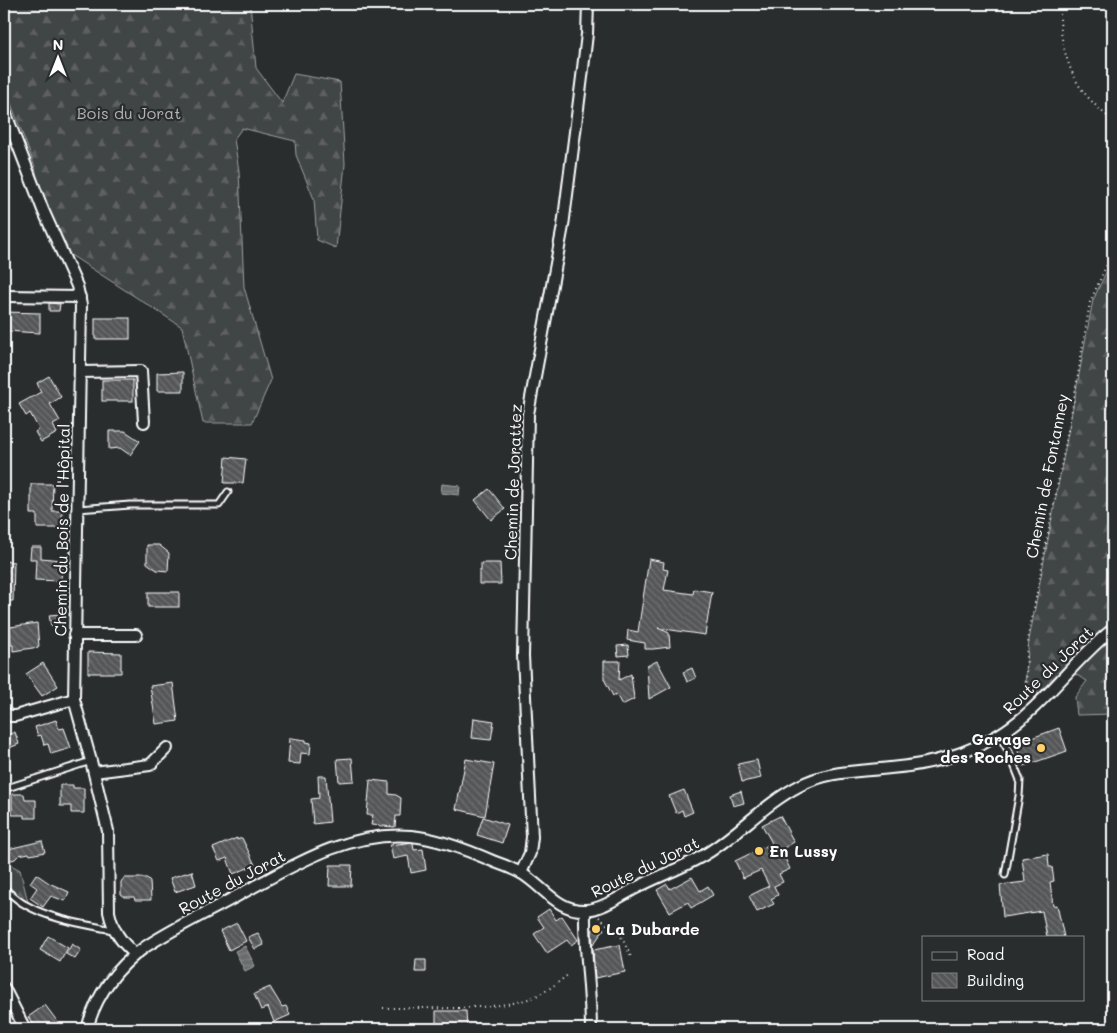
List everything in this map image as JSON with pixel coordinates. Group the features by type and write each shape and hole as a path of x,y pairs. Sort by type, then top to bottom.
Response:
{"street":[{"name":"Chemin de Jorattez","path":"522,873 530,853 532,837 523,656 528,414 563,226 583,68 588,4"},
{"name":"Chemin du Bois de l'Hôpital","path":"4,109 43,210 77,286 80,297 74,699 108,831 109,912 113,930"},
{"path":"4,296 80,297"},
{"path":"80,372 141,371 144,422"},
{"name":"Route du Jorat","path":"86,1029 105,986 135,954 154,941 296,864 330,848 382,836 425,838 494,861 522,873 557,902 569,907 589,909 702,857 778,798 811,780 846,771 889,769 922,764 950,757 999,735 1034,708 1091,648 1113,630"},
{"path":"74,635 136,635"},
{"path":"4,713 15,716 74,699"},
{"path":"94,772 150,765 167,748"},
{"path":"589,909 584,936 591,1001 591,1029"},
{"path":"113,930 135,954"},
{"path":"4,988 25,1029"}],"lane":[{"path":"77,509 130,505 219,505 228,492"},
{"path":"999,735 1009,752 1020,780 1019,796 1004,874"},
{"path":"4,789 91,761"},
{"path":"4,888 24,904 39,912 58,919 113,930"}],"path":[{"path":"1061,4 1060,29 1067,59 1080,87 1102,112 1113,121"},
{"name":"Chemin de Fontanney","path":"1034,708 1026,683 1029,634 1074,399 1090,302 1113,251"},
{"path":"589,909 622,938 631,957"},
{"path":"383,1008 485,1007 519,1001 539,995 569,974"}],"green space":[{"name":"Bois du Jorat","path":"4,4 250,4 256,68 282,103 294,74 340,82 345,164 336,248 317,240 314,199 296,155 295,141 242,128 234,139 239,171 244,287 271,380 252,423 203,423 182,327 49,241 35,167 4,85 6,34 4,33"},
{"path":"1113,258 1113,714 1077,715 1075,697 1087,681 1068,670 1038,695 1025,684 1029,640 1093,300"},
{"path":"4,861 20,870 28,902 4,885"}],"shaded area":[{"path":"442,484 460,486 459,495 441,493"},
{"path":"245,946 255,966 245,971 235,951"}],"building":[{"path":"49,303 60,304 59,311 49,311"},
{"path":"5,312 40,313 40,333 5,331"},
{"path":"95,318 130,318 130,339 95,339"},
{"path":"183,372 183,391 157,391 157,373"},
{"path":"49,376 61,397 50,404 60,421 53,425 57,433 41,442 35,432 39,429 30,413 26,416 19,404 41,392 37,383"},
{"path":"102,380 133,380 133,401 102,401"},
{"path":"109,431 125,431 140,441 130,455 120,448 109,449"},
{"path":"226,457 246,459 243,483 224,483"},
{"path":"31,484 53,484 52,511 62,511 62,528 37,528 37,514 31,514"},
{"path":"489,489 505,509 491,520 475,500"},
{"path":"147,545 159,545 169,553 168,571 157,570 147,563"},
{"path":"31,547 41,547 41,558 62,560 61,581 35,580 36,559 30,559"},
{"path":"649,559 664,562 663,569 668,570 664,590 693,594 694,589 712,592 705,635 658,628 669,633 670,647 653,649 645,649 645,643 627,640 628,630 638,632"},
{"path":"4,561 14,562 13,601 4,601"},
{"path":"481,563 500,563 501,584 479,584"},
{"path":"148,592 179,592 179,607 148,607"},
{"path":"61,614 62,625 51,626 49,615"},
{"path":"37,623 39,647 13,651 10,627"},
{"path":"628,645 629,655 618,656 617,646"},
{"path":"88,652 121,653 121,673 88,673"},
{"path":"604,661 620,661 619,680 631,674 634,699 622,705 616,694 613,696 604,679"},
{"path":"657,661 671,687 649,699 647,666"},
{"path":"43,663 58,686 42,696 26,674"},
{"path":"692,668 696,678 687,682 683,672"},
{"path":"173,683 178,721 156,724 150,686"},
{"path":"474,718 494,721 491,740 472,738"},
{"path":"56,720 59,729 64,728 71,748 51,754 48,744 44,745 41,735 38,736 35,727"},
{"name":"Garage des Roches","path":"1059,728 1067,751 1024,766 1015,744"},
{"path":"15,732 19,744 9,748 5,736"},
{"path":"290,738 306,740 306,742 311,743 310,754 301,753 300,764 288,763"},
{"path":"352,758 354,781 339,782 337,759"},
{"path":"466,759 494,764 485,816 456,809"},
{"path":"757,760 761,778 742,782 738,764"},
{"path":"318,776 326,776 330,822 313,824 311,799 319,798"},
{"path":"370,780 389,782 389,794 401,798 400,816 396,816 395,827 371,825 373,815 367,815"},
{"path":"60,785 73,785 73,788 84,788 84,813 71,813 71,806 60,806"},
{"path":"684,790 693,812 684,816 682,810 676,813 669,796"},
{"path":"741,791 744,803 733,806 730,795"},
{"path":"12,794 24,794 25,800 36,800 36,818 12,815"},
{"path":"780,816 794,842 781,850 790,869 779,874 783,882 774,886 778,895 771,899 774,904 757,912 749,896 769,886 761,870 743,878 735,861 772,843 762,825"},
{"path":"483,817 508,825 502,843 477,835"},
{"path":"237,838 237,840 242,838 255,865 233,874 227,858 219,861 213,848"},
{"path":"42,841 45,852 19,855 15,859 8,861 4,859 4,850"},
{"path":"413,843 414,850 423,849 426,870 411,873 408,856 393,859 390,845"},
{"path":"1048,854 1049,867 1052,867 1054,881 1050,882 1053,906 1057,905 1064,936 1047,936 1042,911 1003,917 1000,885 1025,882 1022,858"},
{"path":"330,865 352,865 351,886 329,886"},
{"path":"192,871 196,885 175,892 170,878"},
{"path":"36,874 49,883 69,892 65,901 51,896 43,907 30,898 37,888 30,883"},
{"path":"692,877 700,891 708,886 713,895 691,908 688,902 670,912 657,890 667,884 670,889"},
{"path":"124,878 147,878 150,881 151,900 135,900 134,897 124,897 121,895 121,882"},
{"path":"549,909 556,920 562,916 578,940 571,945 567,940 547,953 534,934 544,927 537,917"},
{"path":"237,923 246,941 229,950 220,931"},
{"path":"597,924 604,929 593,945 592,931"},
{"path":"258,933 264,945 255,949 248,937"},
{"path":"48,936 68,948 60,962 40,950"},
{"path":"72,944 81,950 75,959 66,954"},
{"path":"620,945 625,972 595,978 593,950"},
{"path":"416,960 426,960 426,972 415,972"},
{"path":"270,987 282,1007 286,1006 290,1015 274,1022 268,1007 261,1010 254,994"},
{"path":"45,1005 63,1029 37,1029 28,1017"},
{"path":"436,1011 466,1011 467,1029 436,1029"}],"place":[{"name":"Garage des Roches","path":"1041,748"},
{"name":"En Lussy","path":"759,851"},
{"name":"La Dubarde","path":"596,929"}]}
